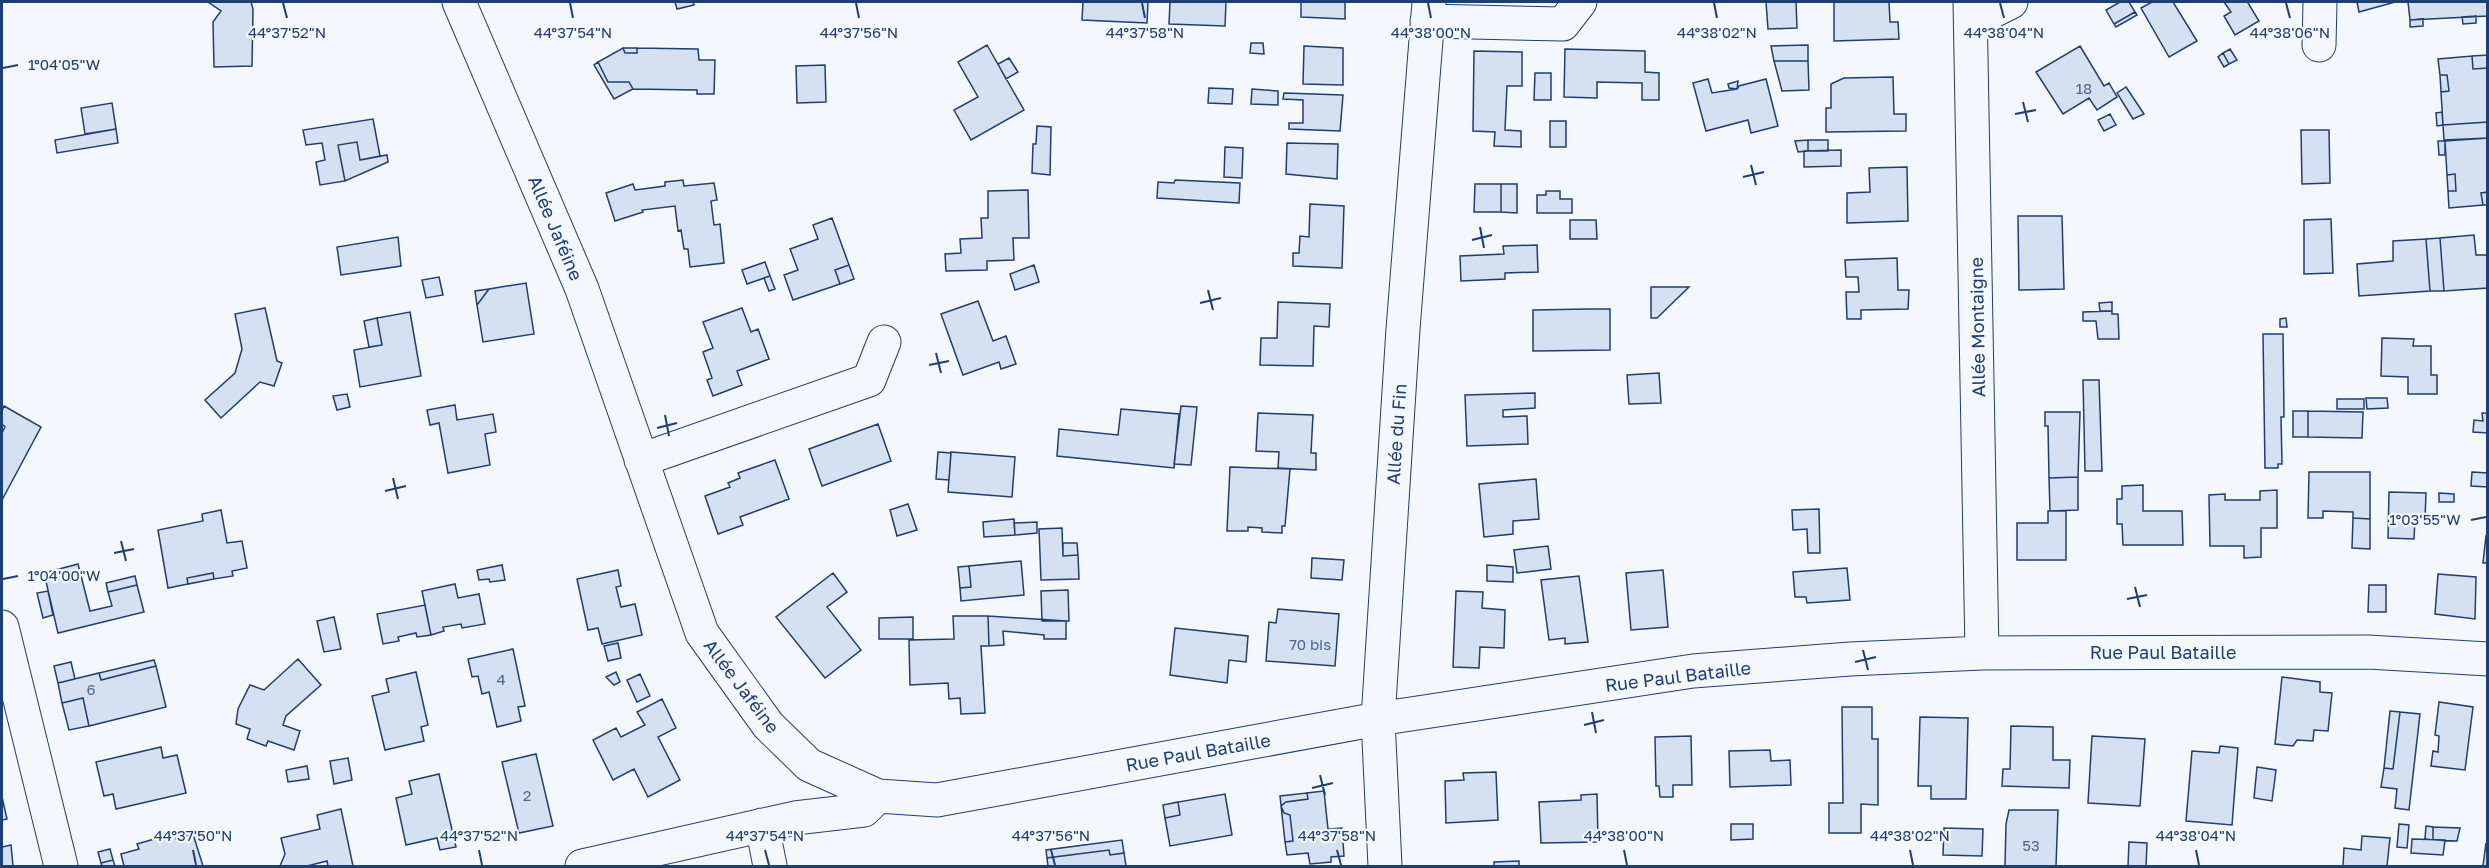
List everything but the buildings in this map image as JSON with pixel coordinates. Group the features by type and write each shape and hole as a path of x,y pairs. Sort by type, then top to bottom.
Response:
{"street":[{"name":"Allée Jaféine","path":"459,2 582,289 702,633 768,725 809,765 878,796"},
{"path":"1428,11 1563,24 1580,2"},
{"path":"1971,12 2011,2"},
{"path":"2319,45 2320,2"},
{"name":"Allée du Fin","path":"1385,867 1378,719 1402,329 1428,11"},
{"name":"Allée Montaigne","path":"1971,12 1982,653"},
{"path":"641,459 869,380 884,342"},
{"path":"2,627 61,867"},
{"name":"Rue Paul Bataille","path":"878,796 937,800 1378,719 1693,671 1850,659 1982,653 2368,652 2487,659"},
{"path":"795,818 804,806 811,783 809,765"},
{"path":"582,867 795,818 864,810 878,796"},
{"path":"762,825 770,867"}]}
